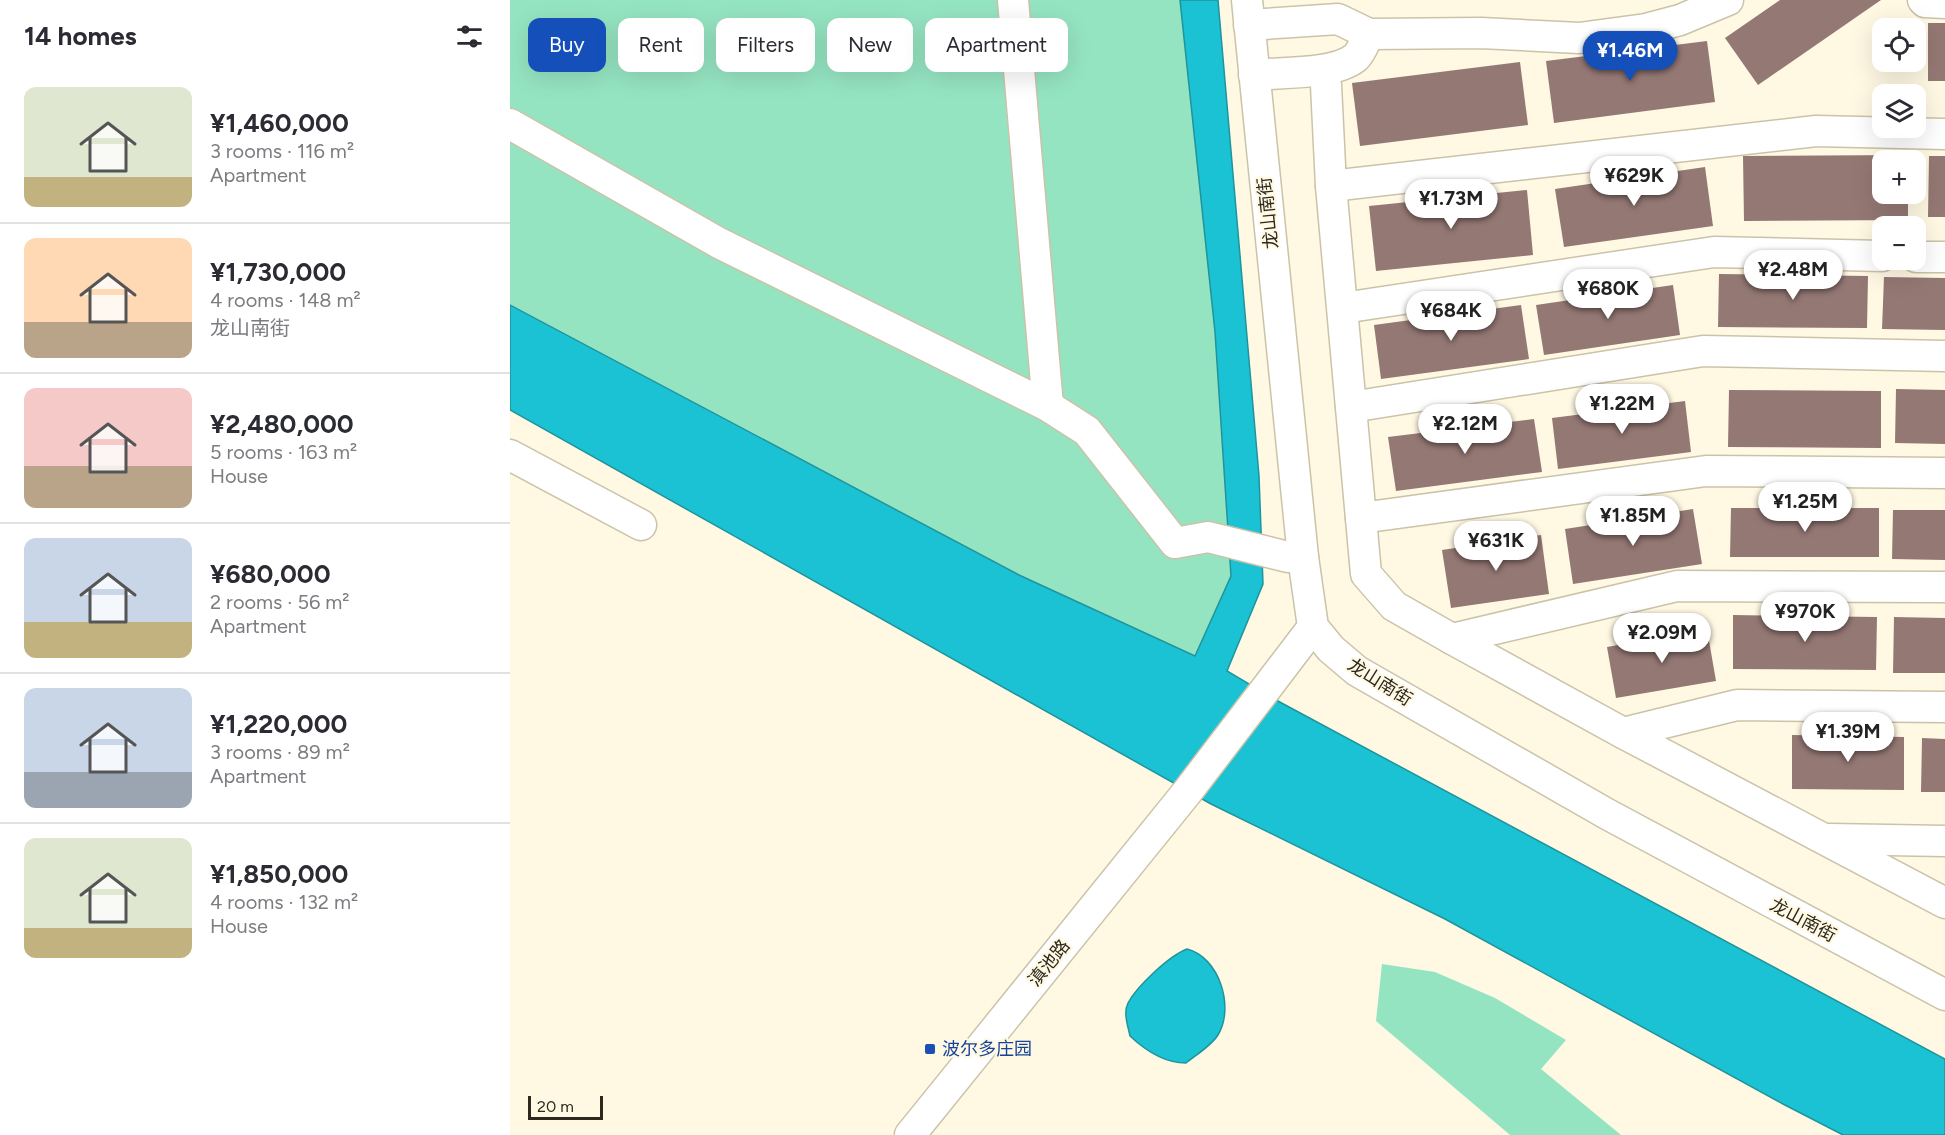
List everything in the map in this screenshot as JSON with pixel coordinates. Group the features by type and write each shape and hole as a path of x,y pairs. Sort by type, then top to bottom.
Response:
{"street":[{"path":"1014,0 1048,406"},
{"path":"1353,0 1369,34"},
{"path":"1248,13 1338,19 1369,34 1481,33 1579,39 1646,29 1680,20 1728,0"},
{"path":"1923,0 1945,3"},
{"name":"龙山南街","path":"1248,13 1303,556 1313,627 1331,649 1357,671 1617,819 1945,995"},
{"path":"1254,75 1343,65 1357,57 1369,34"},
{"path":"1326,85 1331,186 1366,574 1394,606 1452,639 1623,733 1945,903"},
{"path":"510,124 719,243 1048,406 1087,431 1175,543 1208,537 1287,557 1303,556"},
{"path":"1331,186 1816,131 1945,134"},
{"path":"1343,308 1714,252 1872,256"},
{"path":"1926,257 1945,257"},
{"path":"1351,407 1703,351 1945,356"},
{"path":"510,455 641,525"},
{"path":"1361,518 1706,471 1945,473"},
{"path":"1452,639 1677,586 1945,587"},
{"name":"滇池路","path":"910,1135 1188,791 1313,627"},
{"path":"1623,733 1737,705 1945,707"},
{"path":"1824,838 1945,841"}],"green space":[{"path":"510,0 1180,0 1215,332 1231,576 1195,656 1019,575 510,305"},
{"path":"1382,964 1435,972 1495,998 1566,1040 1541,1069 1621,1135 1510,1135 1376,1021"}],"water":[{"path":"1180,0 1218,0 1259,476 1263,584 1227,671 1276,700 1945,1059 1945,1135 1843,1135 1445,919 1211,804 510,410 510,305 1019,575 1195,656 1231,576 1215,332"},
{"path":"1187,949 1208,962 1215,972 1221,984 1225,1011 1223,1024 1215,1039 1186,1063 1163,1058 1149,1051 1130,1036 1126,1011 1132,996 1146,980 1171,958"}],"building":[{"path":"1780,0 1881,0 1758,85 1725,38"},
{"path":"1928,23 1945,23 1945,81 1928,81"},
{"path":"1707,41 1715,102 1554,123 1546,61"},
{"path":"1520,62 1528,125 1360,146 1352,83"},
{"path":"1872,155 1872,204 1908,204 1908,216 1872,216 1872,220 1744,221 1743,156"},
{"path":"1929,156 1945,156 1945,217 1928,217"},
{"path":"1705,167 1713,226 1564,247 1555,189"},
{"path":"1527,190 1533,255 1376,271 1369,206"},
{"path":"1719,274 1868,276 1867,328 1718,327"},
{"path":"1884,277 1945,278 1945,330 1882,329"},
{"path":"1673,285 1680,335 1544,355 1536,305"},
{"path":"1521,305 1529,359 1381,379 1374,325"},
{"path":"1896,389 1945,390 1945,444 1895,443"},
{"path":"1729,390 1881,391 1881,448 1728,447"},
{"path":"1685,401 1691,452 1558,469 1552,418"},
{"path":"1534,419 1542,472 1396,491 1388,437"},
{"path":"1731,508 1879,508 1879,557 1730,557"},
{"path":"1693,509 1702,564 1573,584 1565,529"},
{"path":"1893,510 1945,510 1945,560 1892,559"},
{"path":"1541,535 1549,594 1451,608 1442,550"},
{"path":"1733,615 1877,617 1876,670 1733,669"},
{"path":"1894,617 1945,618 1945,673 1893,673"},
{"path":"1707,629 1716,681 1616,698 1607,647"},
{"path":"1792,735 1904,737 1904,790 1792,789"},
{"path":"1922,738 1945,739 1945,792 1921,792"}],"place":[{"name":"波尔多庄园","path":"930,1049"}]}
